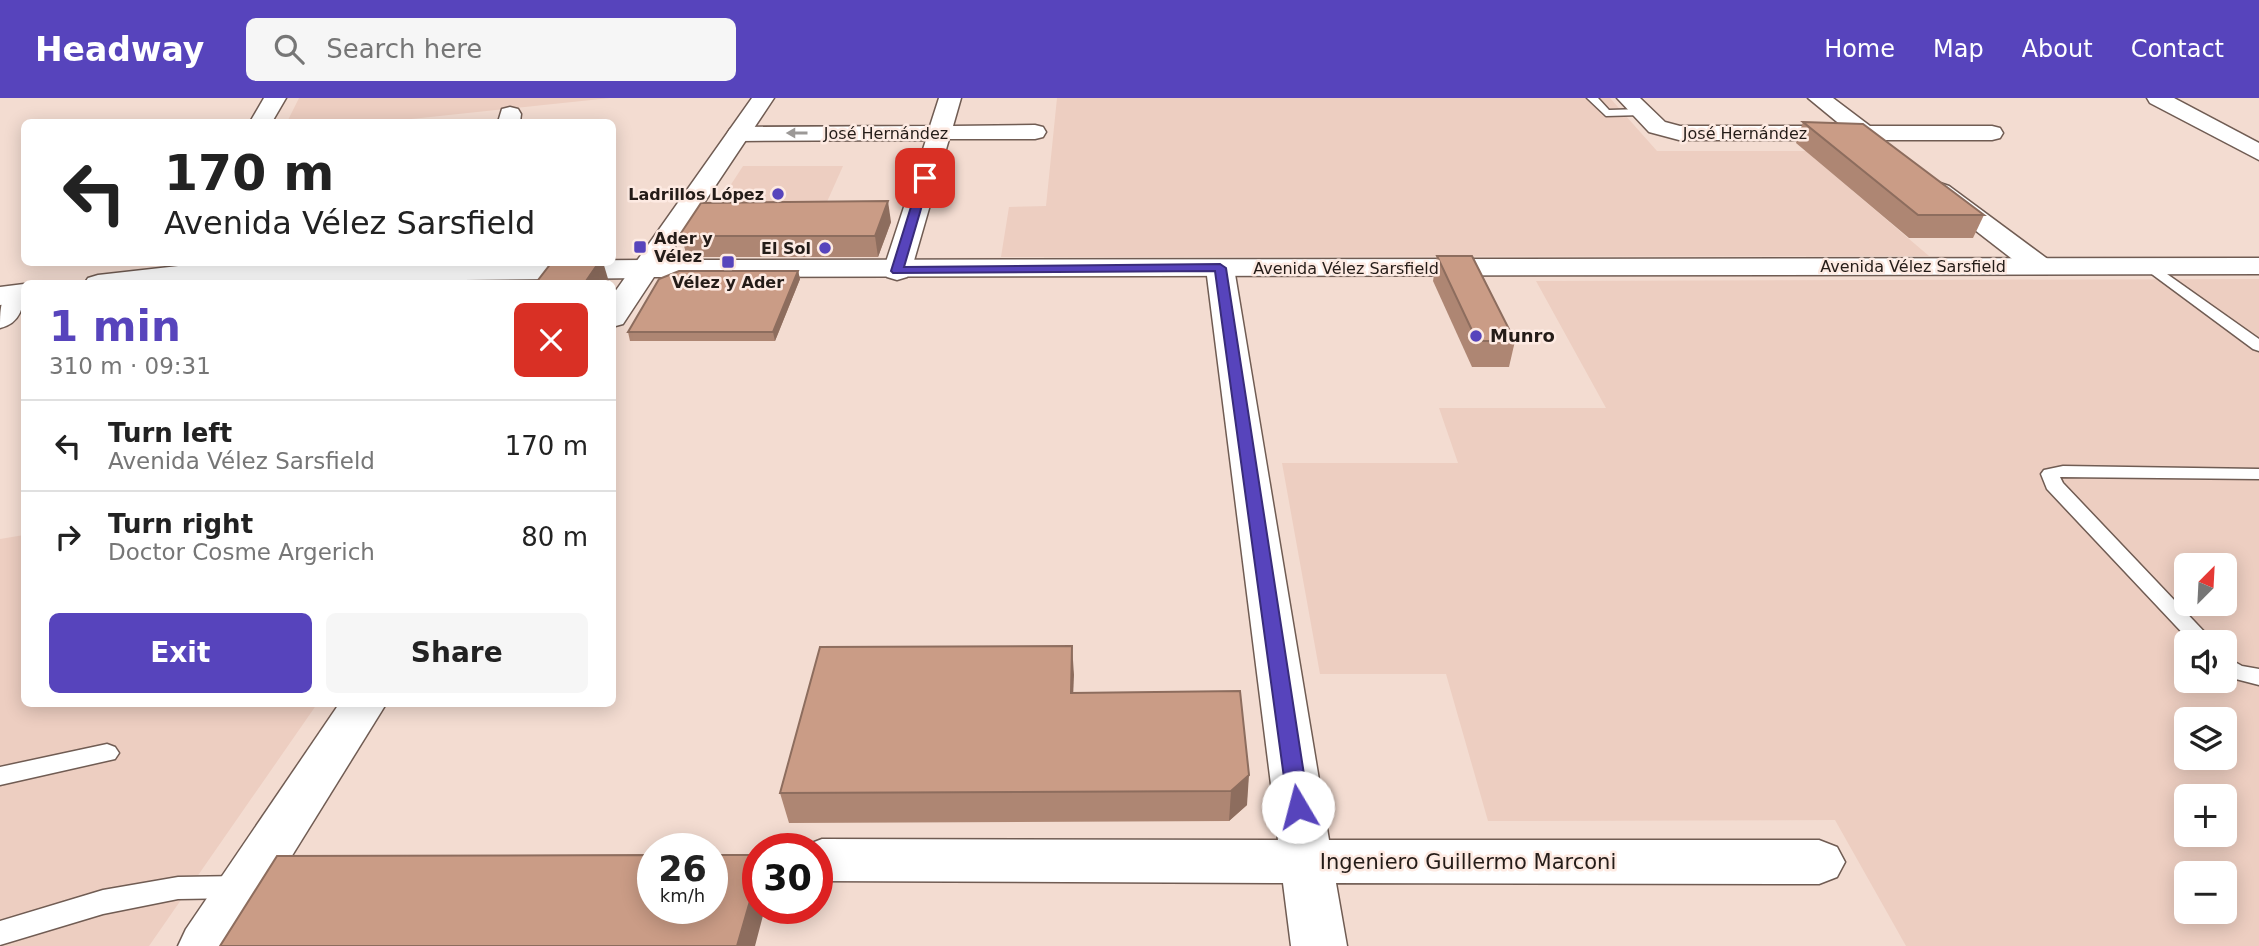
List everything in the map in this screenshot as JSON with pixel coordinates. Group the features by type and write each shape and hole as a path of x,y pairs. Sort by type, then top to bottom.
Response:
{"street":[{"path":"263,119 275,98"},
{"path":"616,312 763,98"},
{"path":"897,271 950,98"},
{"path":"1819,98 1897,158"},
{"path":"2158,98 2259,153"},
{"name":"José Hernández","path":"1635,105 1657,127 1693,134 1992,133"},
{"path":"2214,129 2259,129"},
{"name":"José Hernández","path":"738,134 1035,132"},
{"path":"1919,175 2039,266"},
{"name":"Avenida Vélez Sarsfield","path":"118,280 178,268 344,277 487,266 897,271 2259,266"},
{"path":"1220,268 1319,946"},
{"path":"0,320 15,294"},
{"path":"206,946 361,707"},
{"name":"Ingeniero Guillermo Marconi","path":"833,861 1819,862"}],"lane":[{"path":"1592,98 1606,113 1635,105"},
{"path":"2150,266 2259,346"},
{"path":"2192,630 2054,485 2050,474 2063,471 2259,474"},
{"path":"2237,673 2259,677"},
{"path":"0,776 107,753"},
{"path":"0,933 103,902 178,888 244,887"}],"shaded area":[{"path":"299,98 610,98 411,119 288,119"},
{"path":"1057,98 1610,98 1657,151 1806,151 1929,256 1001,257 1009,207 1046,206"},
{"name":"Ladrillos López","path":"743,166 843,166 818,222 706,223"},
{"path":"2259,279 2259,946 1906,946 1835,820 1488,821 1446,674 1320,674 1282,463 1458,463 1439,408 1606,408 1536,281"},
{"path":"21,536 21,707 315,707 149,946 0,946 0,539"}],"building":[{"path":"1803,122 1863,124 1984,215 1918,215"},
{"path":"888,201 875,236 687,236 681,233 701,203"},
{"path":"1437,256 1472,256 1515,341 1477,341"},
{"path":"549,266 596,266 587,280 538,280"},
{"path":"679,271 798,271 773,332 628,332 659,279"},
{"path":"1072,646 1071,693 1240,691 1249,775 1231,791 780,793 820,647"},
{"path":"637,855 637,924 728,924 728,855 742,855 743,924 737,946 220,946 277,856"}],"place":[{"name":"Ladrillos López","path":"778,194"},
{"name":"Ader y Vélez","path":"640,247"},
{"name":"El Sol","path":"825,248"},
{"name":"Vélez y Ader","path":"728,262"},
{"name":"Munro","path":"1476,336"}],"route":[{"path":"925,178 897,271 1220,268 1298,807"}]}
